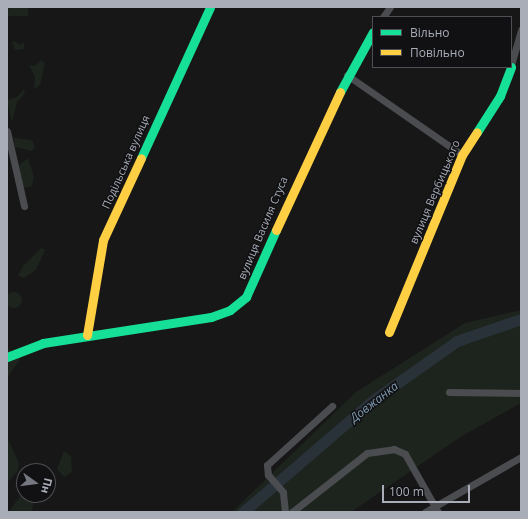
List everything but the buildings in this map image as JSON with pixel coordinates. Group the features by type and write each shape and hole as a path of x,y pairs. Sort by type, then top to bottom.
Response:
{"street":[{"name":"Подільська вулиця","path":"87,335 103,240 210,7"},
{"path":"385,16 390,7"},
{"name":"вулиця Вербицького","path":"512,62 521,29"},
{"name":"вулиця Василя Стуса","path":"7,357 19,350 87,335 211,317 230,310 246,297 347,75 372,34"},
{"name":"вулиця Вербицького","path":"390,332 462,155 500,96 510,68"},
{"path":"347,75 462,155"},
{"path":"7,131 24,206"},
{"path":"449,392 521,393"},
{"path":"285,512 280,487 273,481 267,465 332,406"},
{"path":"292,512 353,462 380,449 394,449 405,454 436,509"},
{"path":"425,512 436,509 521,457"}],"shaded area":[{"path":"14,7 28,7 28,16 7,16 7,9"},
{"path":"15,41 19,45 24,42 24,49 15,50 12,42"},
{"path":"41,60 45,63 40,85 34,89 35,77 29,65 35,66"},
{"path":"24,89 25,93 17,102 12,122 7,100 17,97"},
{"path":"14,138 32,140 35,147 32,151 15,147"},
{"path":"28,158 34,177 32,186 21,189 17,167"},
{"path":"41,248 45,250 36,270 24,278 18,276 23,266"},
{"path":"14,292 21,297 22,300 17,307 14,308 7,303 6,300 11,293"},
{"path":"521,310 521,403 462,436 351,512 232,512 356,392 465,323"},
{"path":"7,348 21,358 7,378 8,359"},
{"path":"8,439 19,463 16,463 16,473 7,483"},
{"path":"64,451 71,456 72,472 64,477 57,469"},
{"path":"16,502 16,503 33,503 32,512 9,512"}],"waterway":[{"name":"Довжанка","path":"243,512 372,401 457,341 521,319"}],"traffic: fast":[{"path":"141,158 210,7"},
{"path":"340,92 372,34"},
{"path":"477,132 500,96 511,68"},
{"path":"7,357 43,343 211,317 230,310 246,297 276,230"}],"traffic: slow":[{"path":"276,230 340,92"},
{"path":"389,332 462,155 477,132"},
{"path":"87,335 103,240 141,158"}]}
